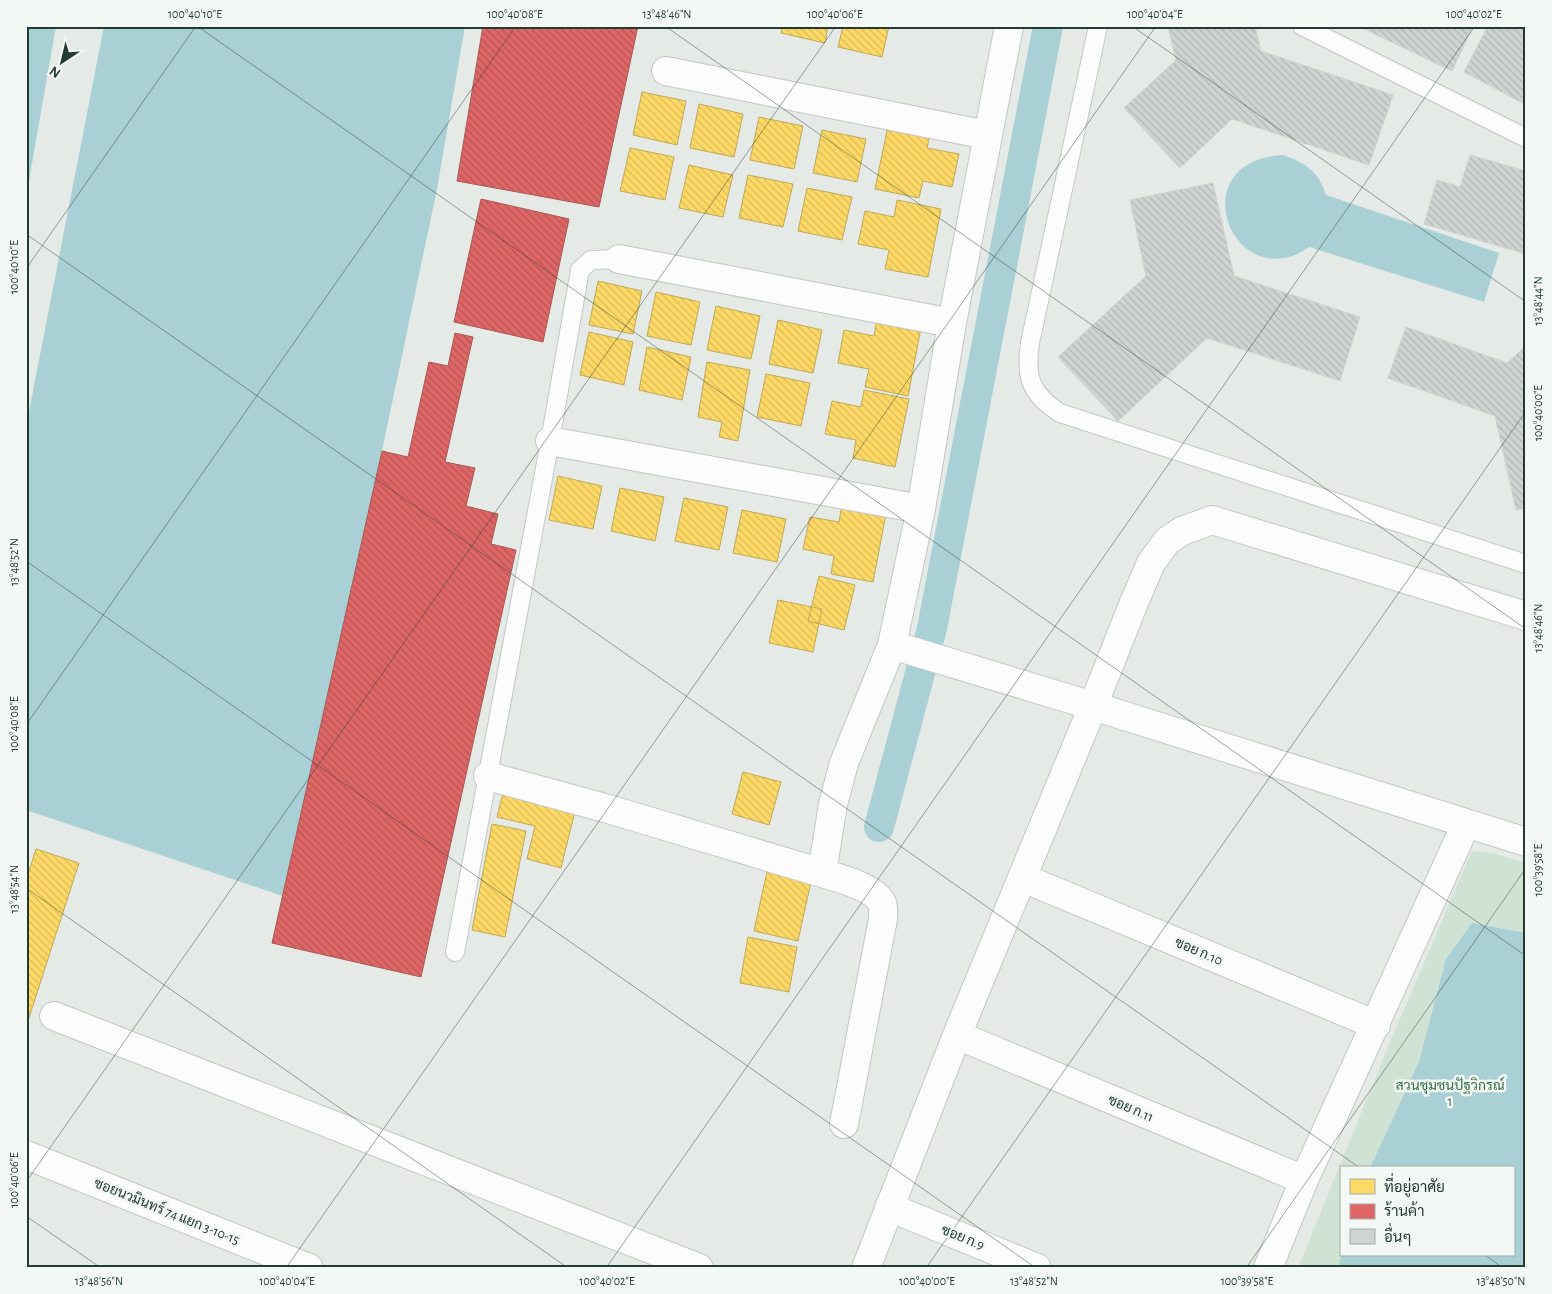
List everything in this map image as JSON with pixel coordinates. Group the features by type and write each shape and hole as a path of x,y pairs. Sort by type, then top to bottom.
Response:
{"street":[{"path":"822,873 833,804 844,764 892,645 921,509 952,323 1009,26"},
{"path":"666,71 987,135"},
{"path":"619,259 952,323"},
{"path":"550,441 921,509"},
{"path":"866,1268 957,1035 1093,706 1132,605 1151,563 1166,542 1182,531 1212,520 1526,616"},
{"path":"892,645 1526,842"},
{"path":"488,776 606,808 822,873 869,890 882,904 884,919 844,1124"},
{"path":"1268,1268 1304,1180 1466,824"},
{"name":"ซอย ก.10","path":"1023,878 1376,1025"},
{"path":"54,1016 699,1268"},
{"name":"ซอย ก.11","path":"957,1035 1304,1180"},
{"name":"ซอยนวมินทร์ 74 แยก 3-10-15","path":"26,1155 309,1268"},
{"name":"ซอย ก.9","path":"889,1207 1037,1268"}],"lane":[{"path":"1098,26 1030,343 1027,362 1028,375 1031,385 1037,394 1060,413 1526,564"},
{"path":"1302,26 1526,138"},
{"path":"455,952 580,270 592,260 619,259"}],"green space":[{"name":"สวนชุมชนปัฐวิกรณ์ 1","path":"1472,851 1492,853 1526,863 1526,1268 1298,1268 1388,1047"}],"water":[{"path":"26,26 56,26 26,198"},
{"path":"104,26 465,26 437,189 382,451 283,896 26,810 26,427"},
{"path":"1283,155 1298,161 1310,169 1319,180 1326,195 1499,253 1484,302 1309,247 1292,256 1268,258 1249,250 1234,235 1226,216 1226,195 1234,176 1253,162"},
{"name":"สวนชุมชนปัฐวิกรณ์ 1","path":"1472,923 1526,933 1526,1268 1338,1268 1342,1256 1514,1256 1514,1166 1371,1166 1419,1062 1446,959"}],"building: ที่อยู่อาศัย":[{"path":"782,26 828,26 825,43 781,33"},
{"path":"843,26 889,26 882,57 838,47"},
{"path":"642,92 686,101 677,145 633,135"},
{"path":"699,104 743,114 734,157 690,148"},
{"path":"759,117 803,126 794,169 750,160"},
{"path":"889,121 931,130 927,148 959,154 952,187 923,181 919,198 875,189"},
{"path":"822,130 866,139 857,182 813,173"},
{"path":"630,148 674,157 665,200 620,191"},
{"path":"689,165 733,175 723,217 679,208"},
{"path":"748,175 793,184 783,227 739,218"},
{"path":"807,188 852,197 842,240 798,231"},
{"path":"897,200 941,209 928,277 885,269 889,250 858,244 865,211 894,217"},
{"path":"598,281 642,291 633,334 589,325"},
{"path":"656,292 700,302 691,345 647,336"},
{"path":"716,306 760,316 751,359 707,350"},
{"path":"877,319 921,328 908,396 865,387 869,369 838,363 844,330 874,336"},
{"path":"778,320 822,330 813,373 769,364"},
{"path":"589,332 633,342 624,385 580,375"},
{"path":"647,347 691,357 682,400 639,390"},
{"path":"707,362 750,370 738,441 719,437 722,422 698,417"},
{"path":"766,374 810,383 801,426 757,417"},
{"path":"864,390 909,399 895,467 853,458 856,440 825,434 832,401 861,407"},
{"path":"558,476 602,486 593,529 549,520"},
{"path":"620,488 664,497 655,541 611,531"},
{"path":"684,498 728,507 719,550 675,541"},
{"path":"842,505 886,514 873,582 831,574 834,556 803,549 810,517 839,522"},
{"path":"742,510 786,519 777,562 733,553"},
{"path":"819,576 855,585 844,630 808,621"},
{"path":"778,600 822,609 813,652 769,643"},
{"path":"743,772 781,782 769,825 732,814"},
{"path":"504,789 576,807 561,868 527,859 535,826 497,817"},
{"path":"492,824 526,831 505,937 472,930"},
{"path":"36,849 79,863 26,1027 26,881"},
{"path":"768,867 812,877 798,941 754,931"},
{"path":"748,937 797,947 789,992 740,983"}],"building: ร้านค้า":[{"path":"483,26 638,26 599,207 457,181"},
{"path":"481,199 569,219 543,342 454,322"},
{"path":"455,333 473,337 445,462 475,468 466,506 498,514 491,544 516,550 421,977 272,943 382,451 408,457 429,362 448,366"}],"building: อื่นๆ":[{"path":"1168,26 1255,26 1261,51 1393,95 1369,165 1232,119 1180,168 1124,108 1176,60"},
{"path":"1358,26 1473,26 1452,71"},
{"path":"1488,26 1526,26 1526,105 1464,72"},
{"path":"1470,155 1526,171 1526,254 1424,224 1437,180 1460,187"},
{"path":"1213,183 1234,276 1360,317 1340,381 1207,338 1118,421 1058,357 1146,276 1130,200"},
{"path":"1406,327 1507,363 1526,346 1526,508 1516,510 1495,416 1388,378"}],"waterway":[{"path":"879,827 932,628 1048,26"}]}
